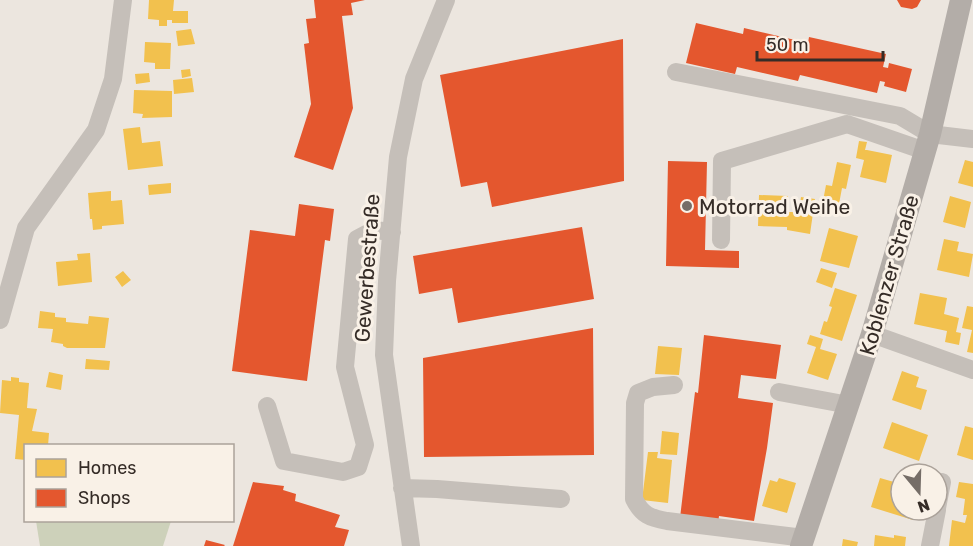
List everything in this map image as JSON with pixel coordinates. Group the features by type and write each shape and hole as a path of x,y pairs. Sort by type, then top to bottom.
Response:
{"main road":[{"name":"Koblenzer Straße","path":"803,542 873,334 928,142 961,0"}],"street":[{"path":"0,320 26,228 96,130 113,79 123,0"},
{"name":"Gewerbestraße","path":"411,546 384,355 398,157 414,79 446,0"},
{"path":"676,72 900,116 928,142"},
{"path":"721,240 722,161 847,124 928,142 973,139"},
{"path":"267,406 284,461 343,472 358,467 366,445 345,366 357,239 374,230 392,232"},
{"path":"873,334 973,370"},
{"path":"674,385 652,387 638,393 635,403 634,499 640,511 649,518 803,542"},
{"path":"779,392 849,405"},
{"path":"402,488 561,500"},
{"path":"930,546 935,522"}],"green space":[{"path":"36,522 171,522 163,546 40,546"}],"building: Homes":[{"path":"149,0 174,0 173,11 188,11 188,23 172,23 172,20 167,20 167,26 159,26 159,20 148,19"},
{"path":"191,29 195,44 178,46 176,31"},
{"path":"145,42 171,43 170,69 155,69 155,63 144,62"},
{"path":"190,69 191,76 182,78 181,70"},
{"path":"149,73 150,82 136,84 135,74"},
{"path":"192,78 194,92 174,94 173,80"},
{"path":"134,90 172,91 172,117 142,118 143,114 133,113"},
{"path":"140,127 142,143 160,141 163,166 128,170 123,129"},
{"path":"859,141 867,142 865,150 892,155 886,183 860,177 864,160 856,158"},
{"path":"965,160 973,162 973,187 958,183"},
{"path":"837,162 851,165 846,189 842,188 839,204 823,201 826,185 832,186"},
{"path":"171,183 171,193 149,195 148,185"},
{"path":"111,191 111,201 122,200 124,224 102,226 102,229 93,230 88,193"},
{"path":"759,195 788,196 788,212 799,212 801,197 815,199 810,234 787,230 787,227 758,226"},
{"path":"950,196 971,202 965,228 943,222"},
{"path":"829,228 858,236 849,268 820,261"},
{"path":"944,239 959,242 957,251 973,254 969,277 937,270"},
{"path":"90,253 92,282 58,286 56,262 78,260 77,254"},
{"path":"821,268 837,273 832,288 816,282"},
{"path":"123,271 131,280 122,287 115,277"},
{"path":"835,288 857,295 842,341 820,334 832,307 829,306"},
{"path":"920,293 947,298 944,314 959,318 956,332 961,333 959,345 945,342 947,331 914,324"},
{"path":"967,306 973,307 973,353 967,352 972,330 962,328"},
{"path":"40,311 55,313 55,317 66,318 66,322 88,324 89,316 109,318 105,348 67,348 63,344 51,342 53,329 38,328"},
{"path":"810,335 823,339 820,349 837,354 828,380 807,373 816,347 807,344"},
{"path":"658,346 682,348 679,375 655,374"},
{"path":"86,359 110,361 109,370 85,369"},
{"path":"902,371 919,377 916,387 927,390 921,410 892,400"},
{"path":"49,372 63,375 61,390 46,387"},
{"path":"11,377 19,378 19,382 29,383 27,408 37,409 32,431 49,433 48,444 24,444 24,460 15,459 19,415 0,413 2,380 11,381"},
{"path":"892,422 928,435 919,461 883,448"},
{"path":"965,426 973,428 973,460 957,455"},
{"path":"662,431 679,433 677,455 660,454"},
{"path":"648,452 658,452 657,458 672,460 668,503 642,500"},
{"path":"779,478 796,483 787,513 762,506 770,480 777,482"},
{"path":"880,478 889,481 889,513 871,507"},
{"path":"959,482 973,484 973,546 949,546 952,520 965,523 967,515 963,515 965,499 956,497"},
{"path":"875,535 906,537 905,546 874,546"},
{"path":"843,539 858,542 857,546 842,546"}],"building: Shops":[{"path":"314,0 365,0 351,3 353,15 342,16 353,108 333,170 294,157 311,104 304,44 309,43 306,19 316,18"},
{"path":"897,0 921,0 917,7 912,9 901,7"},
{"path":"696,23 743,34 744,28 808,43 809,37 886,54 883,67 888,68 889,63 912,69 906,92 884,86 885,82 880,81 877,93 800,75 798,81 737,67 735,74 686,63"},
{"path":"623,39 624,181 492,207 487,182 461,187 440,75"},
{"name":"Motorrad Weihe","path":"668,161 707,162 705,250 739,251 739,268 666,266"},
{"path":"299,204 334,209 330,241 325,240 307,381 232,371 250,230 295,236"},
{"path":"582,227 594,299 458,323 452,288 419,294 413,256"},
{"path":"593,328 594,455 424,457 423,358"},
{"path":"704,335 781,345 776,379 741,375 738,398 773,403 754,521 719,516 718,523 680,518"},
{"path":"253,482 284,486 283,490 296,494 295,501 340,515 335,527 349,530 344,546 233,546"},
{"path":"206,540 225,545 204,546"}],"place":[{"name":"Motorrad Weihe","path":"687,206"}]}
